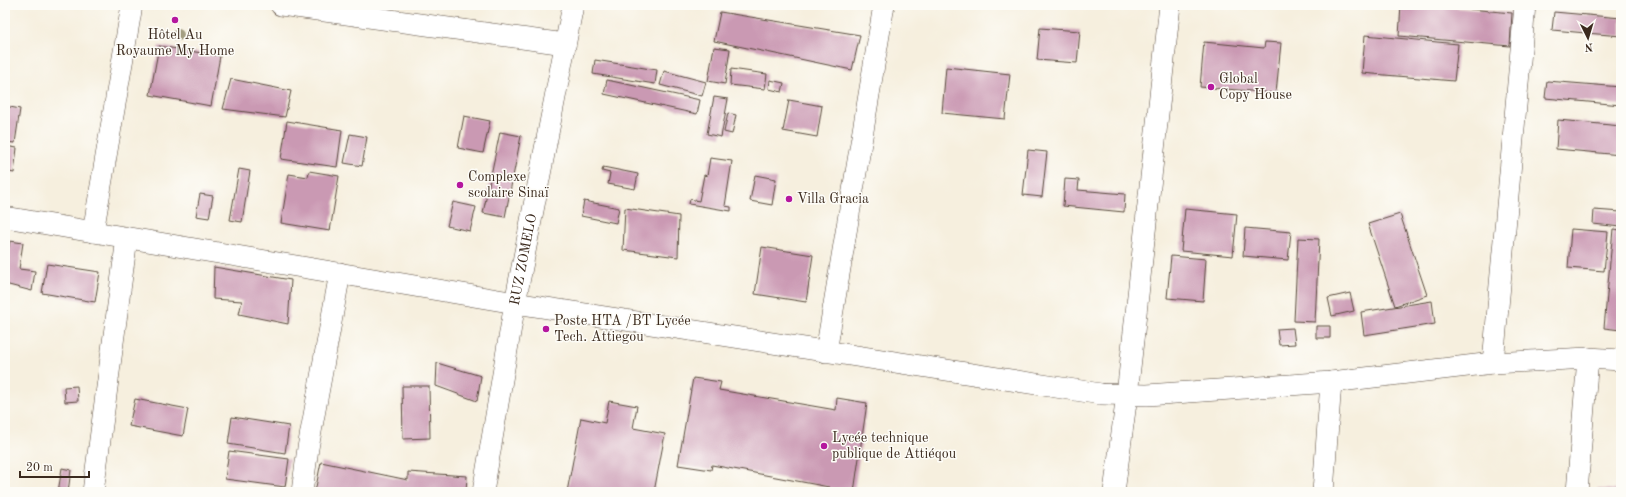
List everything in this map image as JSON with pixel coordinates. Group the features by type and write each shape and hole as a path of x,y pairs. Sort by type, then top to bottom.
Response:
{"street":[{"path":"93,232 132,5"},
{"path":"281,5 565,44"},
{"name":"RUZ ZOMELO","path":"483,492 516,302 573,5"},
{"path":"826,352 884,5"},
{"path":"1114,492 1127,395 1170,5"},
{"path":"1493,363 1525,5"},
{"path":"5,217 516,302 1100,394 1147,395 1331,382 1493,363 1588,358 1621,360"},
{"path":"93,492 127,238"},
{"path":"302,492 308,448 340,273"},
{"path":"1577,492 1588,358"},
{"path":"1323,492 1331,382"}],"building":[{"path":"1401,5 1427,5 1512,13 1510,46 1399,36"},
{"path":"720,12 860,35 852,70 714,41"},
{"path":"1554,12 1621,18 1621,36 1552,30"},
{"path":"1040,28 1080,31 1077,63 1037,60"},
{"path":"1365,35 1458,44 1454,81 1362,73"},
{"path":"1204,42 1264,48 1265,42 1281,43 1276,93 1200,87"},
{"path":"159,46 220,56 211,106 150,95"},
{"path":"714,47 730,49 725,84 708,81"},
{"path":"595,60 657,70 655,84 593,74"},
{"path":"946,67 1010,74 1005,119 942,113"},
{"path":"731,69 767,74 765,89 730,85"},
{"path":"664,71 706,82 702,96 660,85"},
{"path":"231,79 291,91 285,117 223,109"},
{"path":"607,80 700,100 697,114 604,94"},
{"path":"770,80 784,83 782,92 769,89"},
{"path":"1547,81 1621,87 1621,105 1545,98"},
{"path":"714,97 728,99 721,137 707,134"},
{"path":"789,100 822,106 817,137 783,131"},
{"path":"5,106 20,109 15,143 5,142"},
{"path":"728,113 736,115 732,134 724,132"},
{"path":"464,116 490,121 483,153 458,148"},
{"path":"1558,120 1621,126 1621,155 1556,149"},
{"path":"287,121 342,130 337,167 281,159"},
{"path":"500,132 521,136 505,217 483,213"},
{"path":"350,134 367,137 362,166 344,163"},
{"path":"5,146 17,148 14,173 5,171"},
{"path":"1028,150 1047,152 1042,197 1023,195"},
{"path":"710,158 732,161 725,206 731,207 731,211 689,204 690,199 699,201 704,175 707,176"},
{"path":"603,167 638,174 635,189 608,184 610,173 602,171"},
{"path":"239,169 250,171 242,222 230,220"},
{"path":"309,171 339,176 330,231 281,223 289,174 308,177"},
{"path":"755,175 776,179 772,205 750,201"},
{"path":"1065,179 1079,180 1078,190 1125,194 1124,212 1063,206"},
{"path":"200,194 213,196 209,218 196,216"},
{"path":"584,201 619,208 616,223 581,216"},
{"path":"453,202 476,207 470,231 447,226"},
{"path":"625,208 679,216 678,257 623,250"},
{"path":"1185,209 1237,214 1233,256 1181,251"},
{"path":"1594,210 1621,212 1621,227 1593,224"},
{"path":"1400,214 1427,295 1395,306 1368,224"},
{"path":"1245,228 1291,232 1288,260 1243,256"},
{"path":"1571,229 1608,232 1604,271 1568,268"},
{"path":"1613,229 1621,230 1621,330 1604,328"},
{"path":"1298,238 1319,239 1315,322 1294,321"},
{"path":"10,241 23,243 19,269 35,271 32,291 5,284 5,265"},
{"path":"762,247 813,255 806,302 755,294"},
{"path":"1171,256 1206,259 1203,301 1167,298"},
{"path":"47,264 100,272 95,302 42,293"},
{"path":"214,267 291,280 288,324 239,314 242,301 213,299"},
{"path":"1350,293 1354,311 1332,316 1328,298"},
{"path":"1432,301 1435,324 1364,335 1361,312"},
{"path":"1316,326 1330,326 1330,338 1316,338"},
{"path":"1293,328 1295,344 1279,345 1277,329"},
{"path":"437,363 481,376 477,401 436,386"},
{"path":"693,378 721,382 719,390 836,410 837,398 867,403 854,492 829,492 829,487 712,465 711,470 678,465"},
{"path":"77,386 78,401 65,402 64,387"},
{"path":"402,386 429,386 430,438 403,439"},
{"path":"135,399 188,409 183,436 129,426"},
{"path":"609,401 637,406 633,428 665,434 654,492 567,492 581,418 605,423"},
{"path":"232,417 289,426 285,453 228,444"},
{"path":"229,451 289,459 285,487 225,479"},
{"path":"321,462 408,480 408,472 467,476 466,492 315,492"},
{"path":"62,468 71,470 68,492 58,492"},
{"path":"1597,489 1621,490 1621,492 1597,492"}],"place":[{"name":"Hôtel Au Royaume My Home","path":"175,20"},
{"name":"Global Copy House","path":"1211,87"},
{"name":"Complexe scolaire Sinaï","path":"460,185"},
{"name":"Villa Gracia","path":"789,199"},
{"name":"Poste HTA /BT Lycée Tech. Attiegou","path":"546,329"},
{"name":"Lycée technique publique de Attiéqou","path":"824,446"}]}
